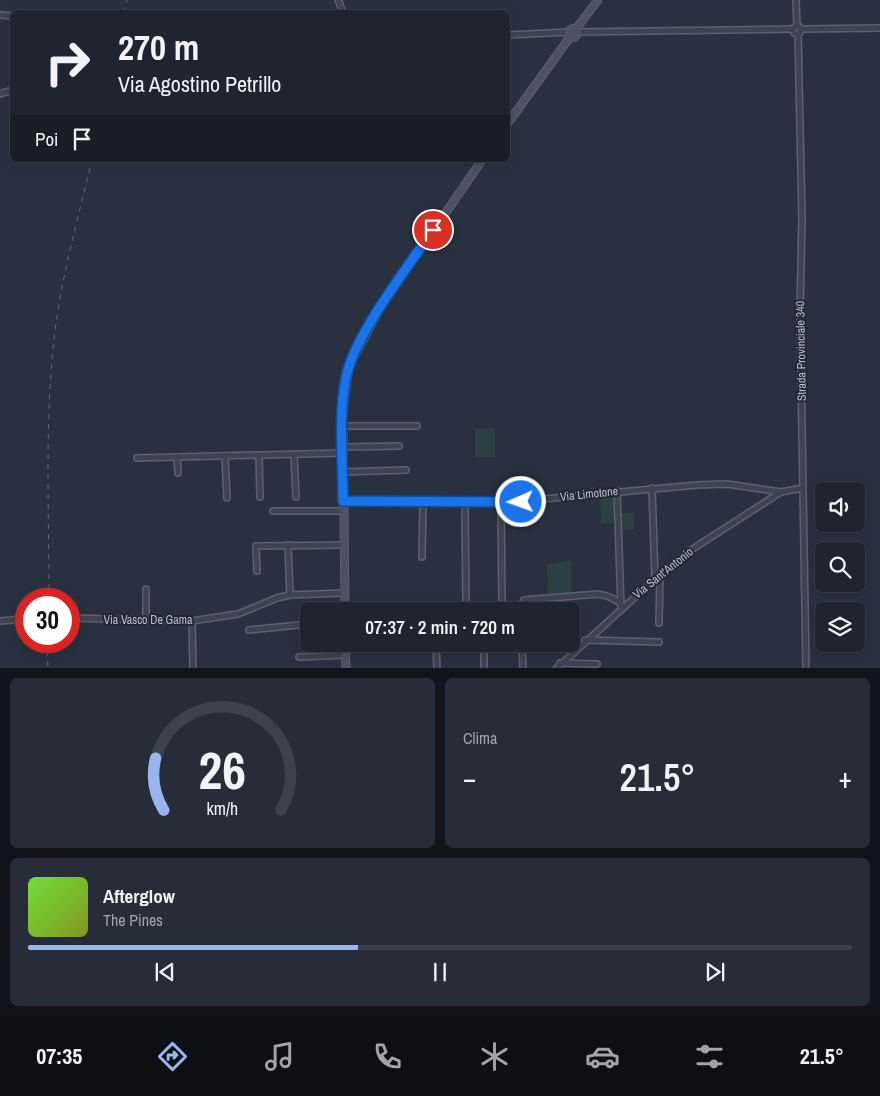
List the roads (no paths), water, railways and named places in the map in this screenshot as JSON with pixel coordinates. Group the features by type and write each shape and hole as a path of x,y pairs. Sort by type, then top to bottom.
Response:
{"street":[{"path":"510,120 598,0"},
{"name":"Strada Provinciale 340","path":"796,0 802,219 800,310 806,668"},
{"path":"510,35 880,28"},
{"path":"344,602 343,426 345,379 358,347 381,307 481,162"},
{"path":"343,426 417,426"},
{"path":"136,458 294,454 398,446"},
{"path":"294,454 296,497"},
{"path":"259,455 260,497"},
{"path":"225,456 227,498"},
{"path":"177,457 178,473"},
{"path":"343,472 406,470"},
{"name":"Via Limotone","path":"343,501 501,503 652,488 727,484 781,492 803,488"},
{"path":"652,488 654,579"},
{"path":"617,491 621,605"},
{"name":"Via Sant'Antonio","path":"556,668 621,605 660,574 691,550 781,492"},
{"path":"422,557 424,501"},
{"path":"465,502 466,602"},
{"path":"501,503 502,599"},
{"path":"273,511 344,511"},
{"path":"288,545 290,595"},
{"path":"257,572 256,546 344,545"},
{"path":"659,623 660,574"},
{"path":"146,589 146,621"},
{"name":"Via Vasco De Gama","path":"80,618 192,621 238,614 277,598 290,595 344,593"},
{"path":"522,602 599,594 610,597 621,605"},
{"path":"0,621 15,620"},
{"path":"192,621 193,668"},
{"path":"249,630 300,625"},
{"path":"585,640 659,642"},
{"path":"346,652 346,668"},
{"path":"436,652 437,668"},
{"path":"484,652 484,668"},
{"path":"522,652 523,668"},
{"path":"299,657 346,656"},
{"path":"560,663 597,664"}],"railway":[{"path":"124,10 127,0"},
{"path":"49,588 48,443 53,349 64,277 92,162"},
{"path":"47,653 48,668"}]}
